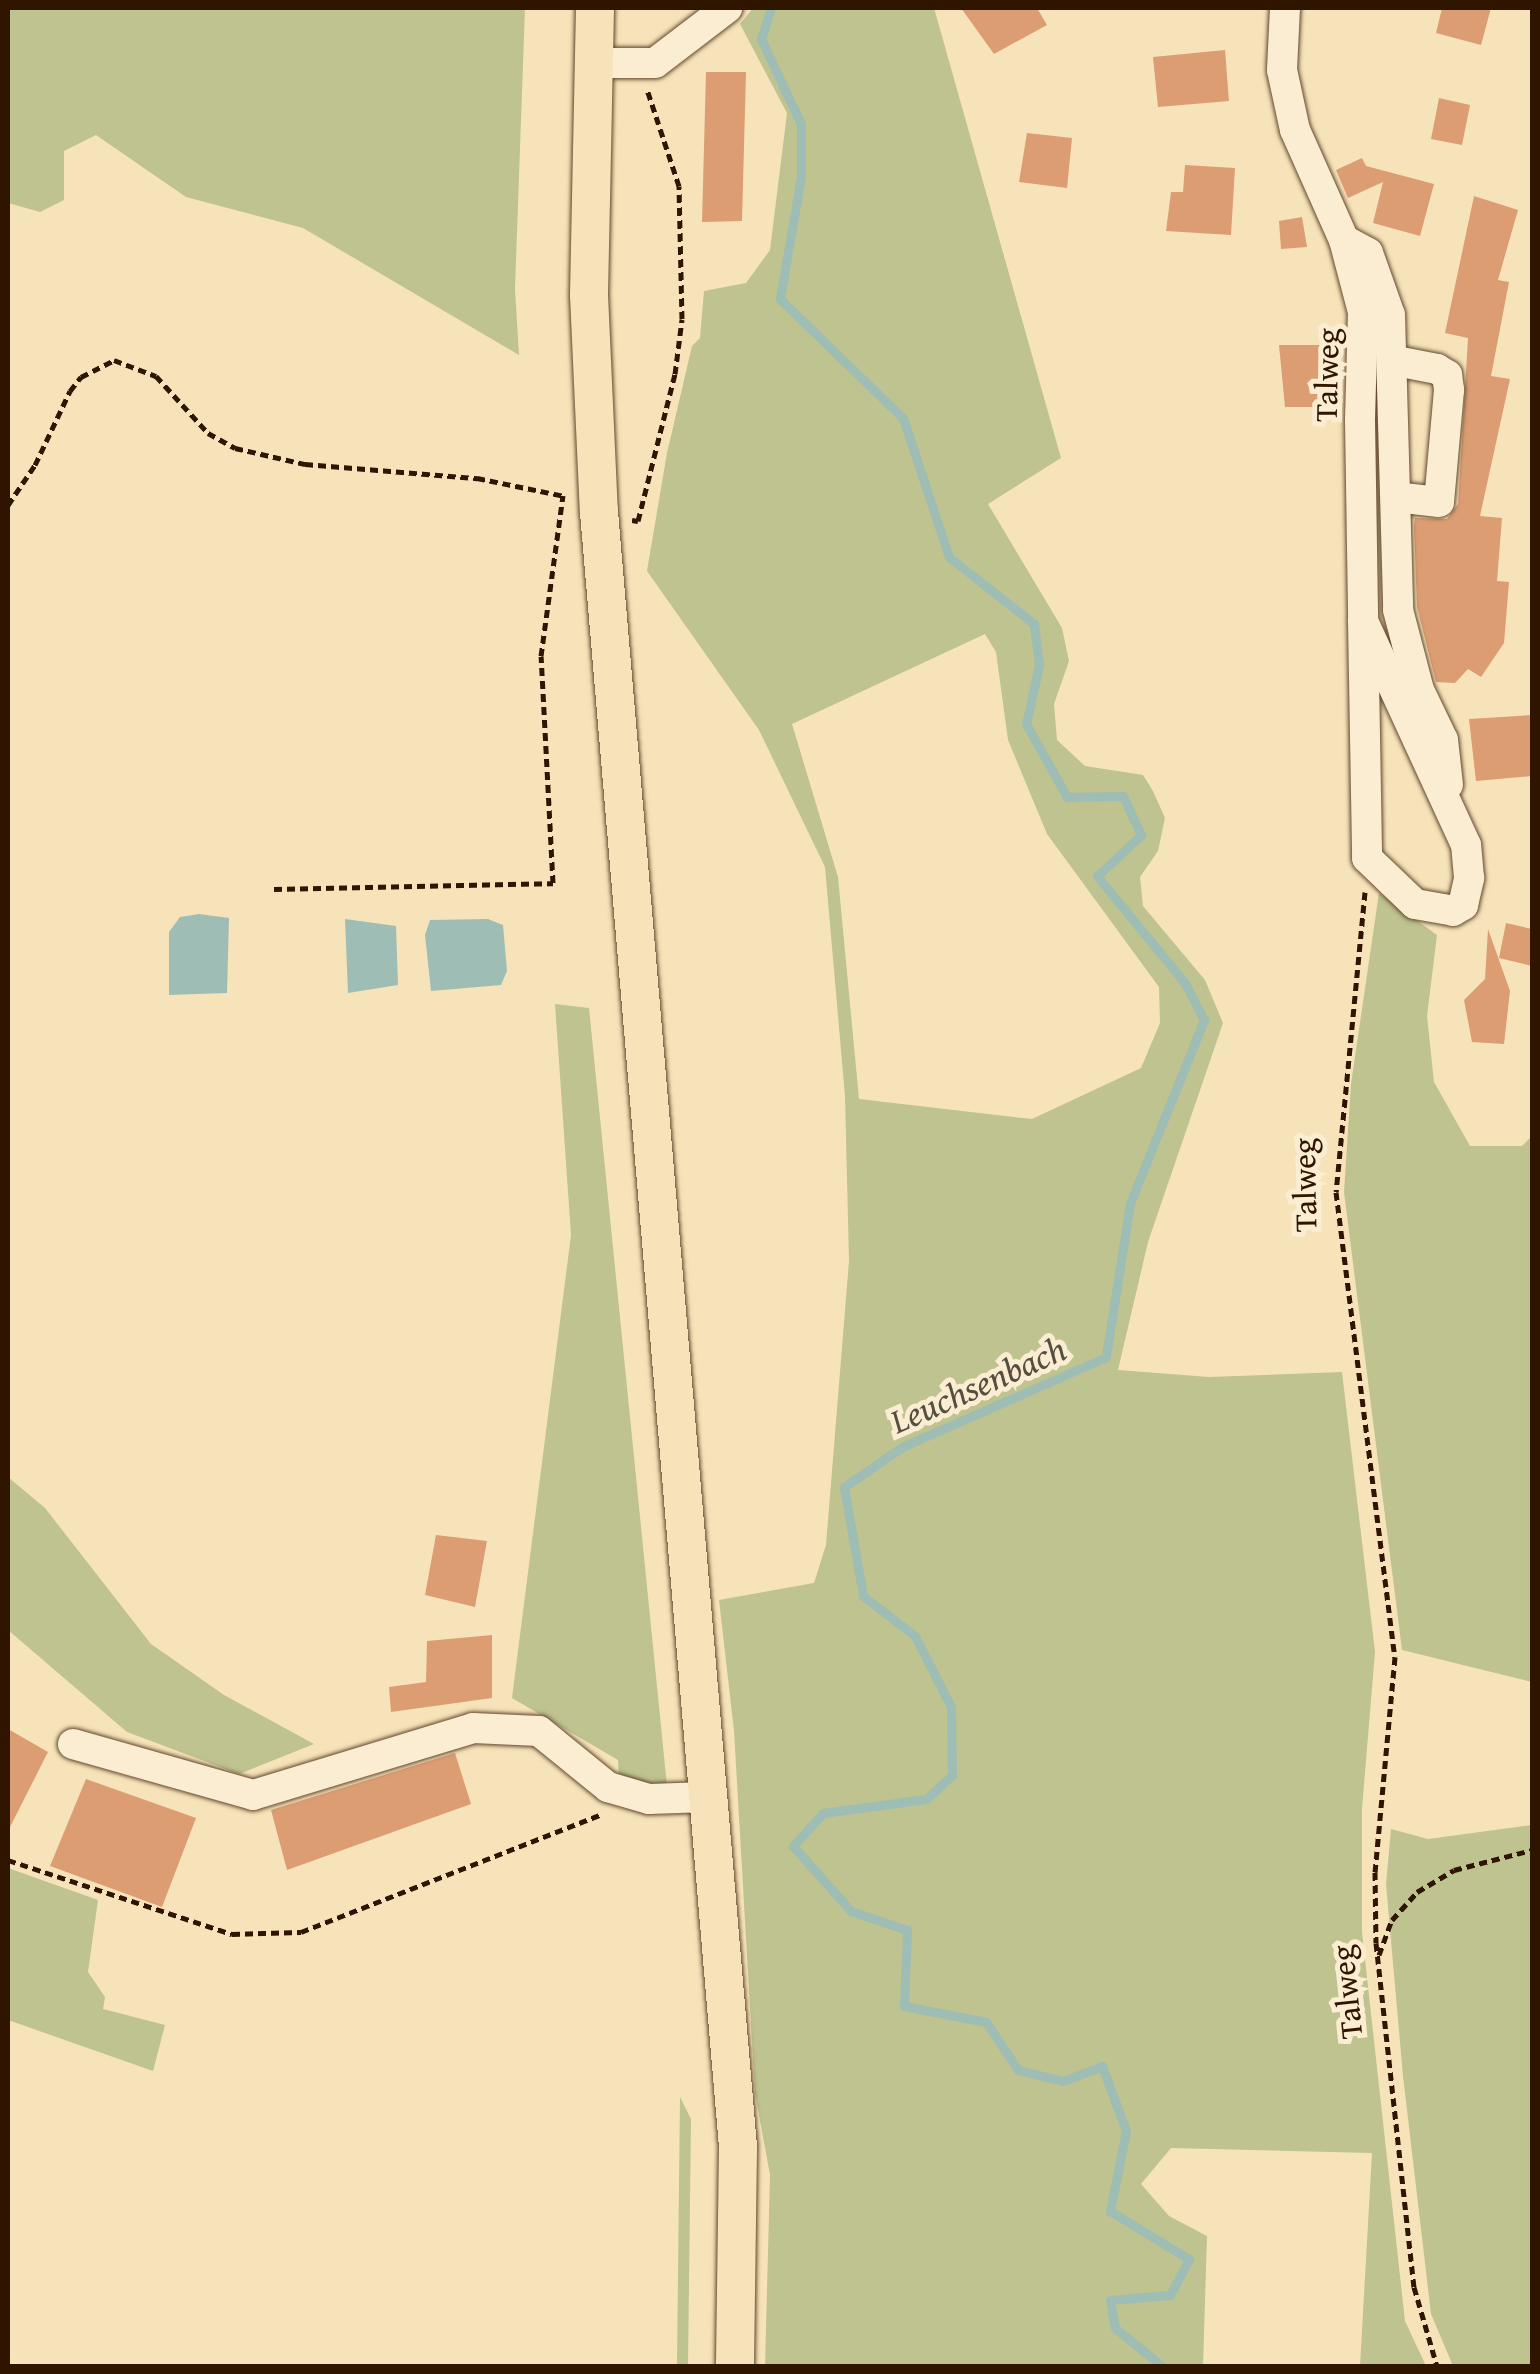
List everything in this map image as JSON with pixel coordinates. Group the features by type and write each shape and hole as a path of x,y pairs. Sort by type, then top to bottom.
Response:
{"main road":[{"path":"595,8 588,295 598,512 738,2148 735,2366"}],"street":[{"path":"592,64 641,67 700,34 727,8"},
{"name":"Talweg","path":"1285,8 1282,70 1295,130 1344,240 1363,312 1367,858"},
{"path":"1344,240 1368,253 1375,266 1396,361 1401,626 1419,690 1443,740 1451,804 1469,878 1463,904 1453,911 1415,904 1367,858"},
{"path":"1396,361 1437,368 1447,375 1449,390 1439,502 1396,498"},
{"path":"1363,620 1451,804"},
{"path":"73,1744 253,1796 473,1728 539,1731 608,1787 649,1799 707,1797"}],"path":[{"path":"8,505 35,466 70,391 114,360 156,376 208,433 249,452 563,495 598,512 638,521 675,374 682,319 679,186 641,67"},
{"path":"274,890 553,883 541,656 563,495"},
{"name":"Talweg","path":"1367,858 1336,1192 1395,1656 1375,1872 1378,1957 1414,2286 1437,2366"},
{"path":"8,1860 232,1934 300,1932 630,1798 649,1799"},
{"path":"1378,1957 1392,1920 1417,1892 1454,1870 1532,1850"}],"green space":[{"path":"8,8 525,8 515,289 519,355 303,228 186,197 96,135 64,151 64,200 40,212 8,203"},
{"path":"753,8 934,8 1061,458 988,504 1062,628 1069,661 1054,704 1057,740 1085,766 1143,775 1153,791 1165,818 1158,851 1140,877 1143,906 1205,980 1223,1023 1148,1242 1118,1370 1209,1377 1342,1372 1375,1652 1362,1809 1362,1932 1405,2321 1426,2366 1360,2366 1372,2153 1171,2148 1141,2184 1169,2216 1207,2236 1203,2366 765,2366 770,2175 755,2093 734,1731 719,1600 814,1583 826,1545 849,1261 845,1096 825,867 759,730 647,571 667,453 692,346 700,338 704,291 746,283 770,250 787,113 740,24","holes":["985,634 996,652 1008,740 1047,834 1159,987 1160,1023 1141,1068 1032,1119 859,1099 838,877 792,724"]},
{"path":"1379,893 1437,935 1427,1016 1434,1082 1470,1146 1522,1146 1532,1136 1532,1682 1402,1650 1344,1192 1351,1084"},
{"path":"555,1004 589,1008 667,1786 644,1789 619,1780 618,1760 512,1698 571,1235"},
{"path":"8,1477 45,1508 151,1644 224,1695 314,1744 239,1774 127,1732 8,1630"},
{"path":"1532,1825 1532,2366 1453,2366 1431,2314 1403,2076 1386,1884 1391,1829 1428,1839"},
{"path":"8,1868 98,1900 88,1972 105,1997 103,2009 165,2025 153,2071 8,2020"},
{"path":"680,2097 691,2119 688,2366 677,2366"}],"water":[{"path":"199,914 229,918 227,993 169,995 169,932 180,917"},
{"path":"345,919 396,926 398,985 348,993"},
{"path":"488,919 503,925 507,971 501,985 431,991 425,935 430,920"}],"building":[{"path":"961,8 1037,8 1047,25 994,54"},
{"path":"1442,8 1491,8 1481,45 1436,33"},
{"path":"1225,50 1229,101 1158,107 1153,57"},
{"path":"706,72 746,72 742,221 702,222"},
{"path":"1439,98 1470,105 1462,145 1431,139"},
{"path":"1027,133 1072,138 1067,188 1019,182"},
{"path":"1362,158 1366,166 1434,184 1420,236 1373,223 1383,182 1348,198 1336,170"},
{"path":"1185,165 1235,168 1231,235 1166,231 1171,192 1183,192"},
{"path":"1474,196 1518,210 1498,280 1509,282 1491,376 1510,379 1480,516 1502,518 1497,581 1509,582 1504,643 1481,677 1468,669 1455,683 1436,682 1417,607 1414,526 1415,518 1447,519 1458,504 1468,338 1445,333"},
{"path":"1302,217 1307,247 1281,249 1279,221"},
{"path":"1279,345 1336,345 1337,407 1285,407"},
{"path":"1532,715 1532,776 1476,781 1469,719"},
{"path":"1506,923 1532,929 1532,966 1499,958"},
{"path":"1488,929 1510,991 1504,1044 1472,1042 1464,1000 1485,979"},
{"path":"436,1535 487,1541 475,1607 425,1595"},
{"path":"492,1635 492,1698 391,1712 389,1687 426,1682 427,1641"},
{"path":"8,1729 48,1752 8,1831"},
{"path":"455,1753 471,1804 287,1870 271,1810"},
{"path":"86,1779 196,1818 162,1907 50,1866"}],"waterway":[{"name":"Leuchsenbach","path":"771,8 761,39 801,124 801,176 780,299 903,418 949,557 1034,624 1039,665 1026,724 1067,797 1123,796 1141,835 1097,876 1185,983 1204,1020 1130,1203 1106,1357 902,1447 844,1487 863,1596 915,1636 951,1707 952,1775 926,1799 823,1813 793,1846 851,1911 907,1930 904,2006 986,2022 1018,2070 1063,2081 1102,2066 1126,2131 1110,2211 1189,2259 1170,2295 1110,2300 1115,2328 1162,2366"}]}
